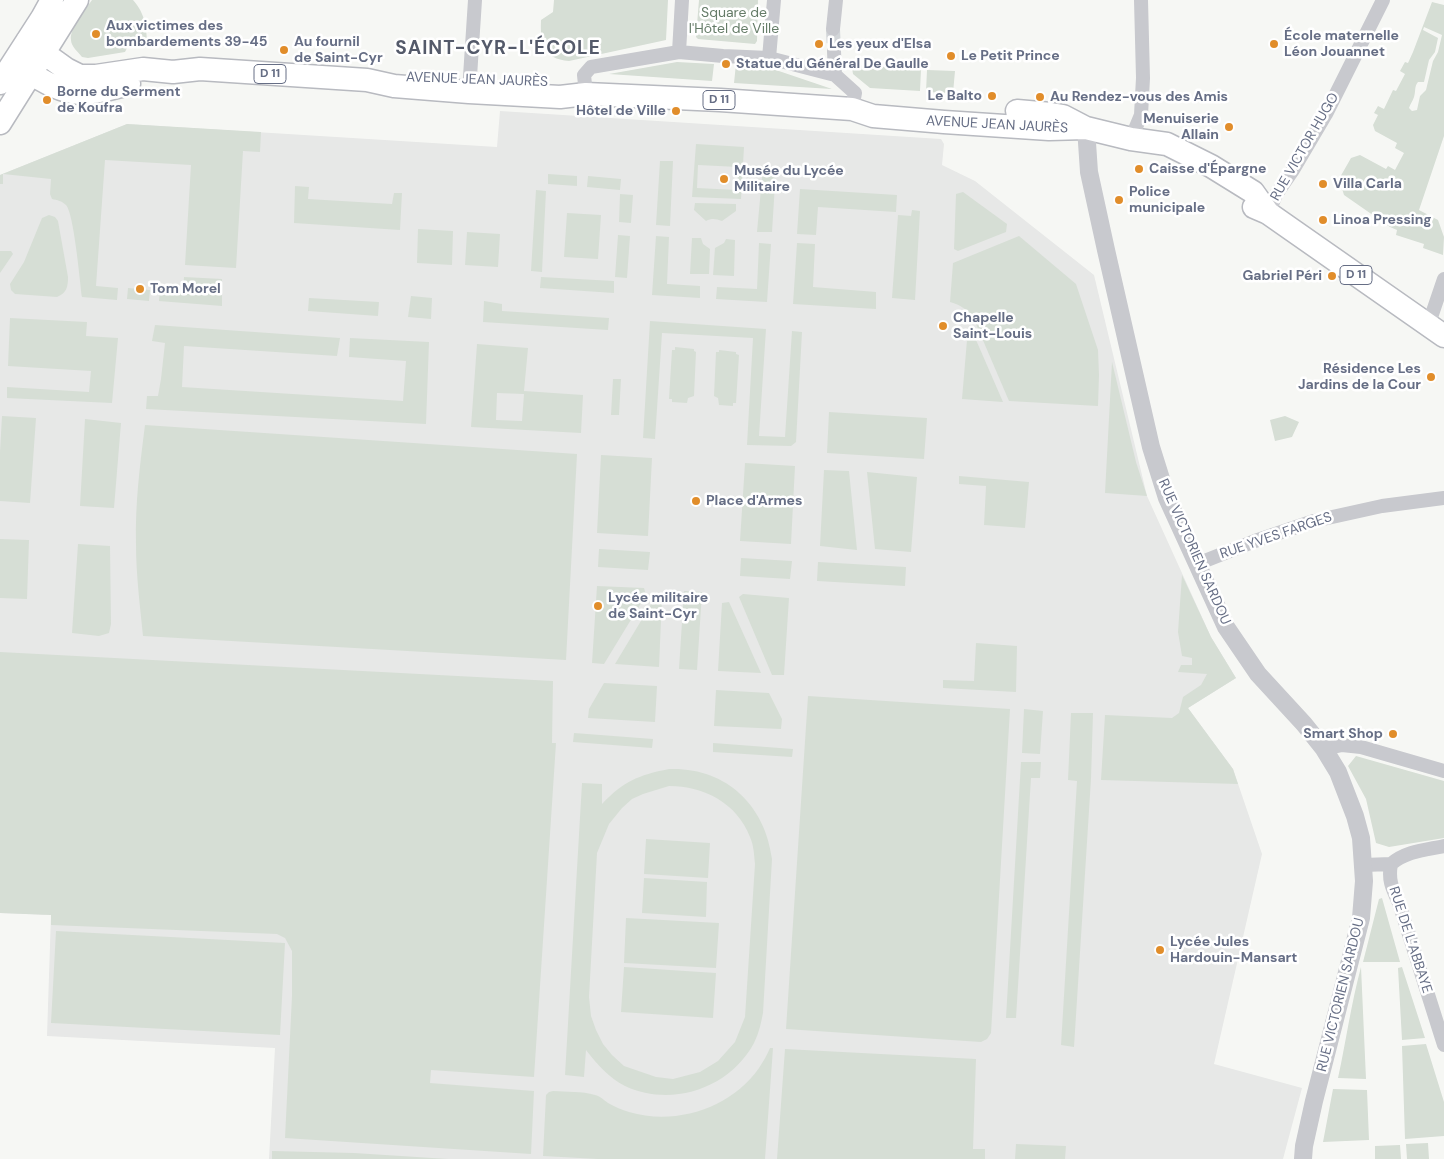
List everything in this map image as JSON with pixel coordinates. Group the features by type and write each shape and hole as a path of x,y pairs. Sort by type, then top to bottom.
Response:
{"main road":[{"path":"35,47 52,0"},
{"path":"0,123 22,68 35,47 77,0"},
{"path":"35,47 66,69 80,76 96,76 143,69 173,72"},
{"path":"22,68 62,90 80,94 96,92 173,72"},
{"path":"0,83 22,68"},
{"name":"AVENUE JEAN JAURÈS","path":"173,72 200,69 367,80 392,76 560,97 586,94 720,100 852,110 873,116 1049,129 1086,128"},
{"name":"D 11","path":"1086,128 1131,139 1167,144 1211,166 1253,192 1268,213 1436,331"}],"street":[{"path":"470,85 475,0"},
{"path":"679,52 682,0"},
{"path":"769,58 774,0"},
{"path":"833,29 836,0"},
{"path":"1131,139 1142,115 1141,0"},
{"name":"RUE VICTOR HUGO","path":"1268,213 1277,193 1326,114 1383,0"},
{"path":"834,51 835,75"},
{"path":"586,94 584,74 591,67 679,52 769,58 835,75 855,93 852,110"},
{"name":"RUE VICTORIEN SARDOU","path":"1086,128 1090,177 1151,447 1168,498 1226,626 1258,674 1304,724 1324,749 1338,772 1355,816 1361,838 1364,865 1362,918 1302,1155"},
{"path":"1436,331 1444,280"},
{"name":"RUE YVES FARGES","path":"1197,564 1255,541 1314,521 1382,506 1444,498"},
{"path":"1324,749 1342,745 1361,747 1444,771"},
{"path":"1364,865 1391,864 1399,857 1410,853 1444,846"},
{"name":"RUE DE L’ABBAYE","path":"1391,864 1389,875 1392,887 1399,903 1444,1045"}],"shaded area":[{"name":"Lycée militaire de Saint-Cyr","path":"500,111 941,139 944,144 942,165 975,181 1094,275 1147,496 1211,637 1236,678 1188,708 1233,769 1262,854 1214,1064 1302,1088 1283,1159 269,1159 275,1048 47,1036 51,915 0,913 0,175 127,124 497,147"}],"green space":[{"path":"92,0 133,0 143,17 147,48 129,44 125,52 88,58 82,57 72,44 71,35 78,19"},
{"name":"Square de l'Hôtel de Ville","path":"554,0 668,0 666,40 569,61 560,60 548,53 541,36 541,20 553,12"},
{"name":"Square de l'Hôtel de Ville","path":"699,0 758,0 757,41 755,44 698,39 696,37"},
{"path":"1432,2 1444,5 1444,136 1419,210 1438,220 1444,237 1443,255 1423,248 1424,244 1396,235 1397,230 1344,195 1339,179 1351,158 1360,155 1386,169 1388,166 1395,170 1404,153 1395,148 1397,143 1375,131 1373,125 1378,115 1374,113 1378,106 1384,109 1393,90 1396,91 1405,74 1400,71 1405,62 1408,63","holes":["1424,27 1442,35 1426,90 1420,96 1417,110 1412,111 1409,108 1416,86 1418,82 1424,82 1429,60 1435,52 1438,38 1423,30"]},
{"path":"677,62 714,64 712,81 609,74"},
{"path":"736,64 770,68 832,89 734,83"},
{"path":"854,65 921,69 920,91 870,88 853,74 852,68"},
{"path":"927,70 955,71 953,93 926,92"},
{"path":"127,124 261,132 260,152 243,151 236,268 185,265 191,165 105,160 96,286 118,288 117,300 82,297 72,221 66,205 52,199 50,194 51,179 3,174 3,184 0,184 0,175"},
{"path":"696,144 744,147 741,199 692,197","holes":["698,165 738,167 737,190 697,188"]},
{"path":"660,161 673,161 670,226 656,225"},
{"path":"763,167 776,168 772,232 757,232"},
{"path":"548,174 577,176 577,186 548,184"},
{"path":"588,176 621,179 620,190 587,187"},
{"path":"295,186 309,187 308,199 392,204 394,193 402,193 400,230 294,223"},
{"path":"800,189 897,195 896,212 818,207 816,235 797,234"},
{"path":"536,190 546,191 542,272 531,271"},
{"path":"963,192 1007,224 1006,232 958,251 954,249 956,194"},
{"path":"620,194 633,195 631,223 619,222"},
{"path":"695,203 736,204 736,211 722,221 710,219 706,221 694,210"},
{"path":"912,210 920,211 915,300 892,298 898,215 911,216"},
{"path":"567,213 601,215 598,259 564,257"},
{"path":"49,215 55,217 58,221 68,277 66,289 57,297 15,294 11,290 10,284 24,262 42,218"},
{"path":"418,229 453,231 452,265 417,263"},
{"path":"467,232 500,234 498,267 465,265"},
{"path":"618,235 630,236 627,278 615,277"},
{"path":"656,236 669,237 667,284 700,286 700,298 652,295"},
{"path":"1019,236 1076,284 1098,350 1098,406 1009,401 973,317 957,304 950,302 953,263"},
{"path":"692,238 701,238 703,244 710,249 709,274 690,274"},
{"path":"726,239 735,240 734,276 713,275 715,248 724,243"},
{"path":"759,243 771,244 767,302 716,299 717,287 757,289"},
{"path":"797,243 815,244 813,287 876,292 876,309 793,304"},
{"path":"0,251 11,251 13,254 0,273"},
{"path":"184,277 222,279 222,306 159,301 160,290 183,292"},
{"path":"541,277 614,281 614,293 540,288"},
{"path":"128,288 150,290 149,301 127,299"},
{"path":"411,296 432,298 431,319 408,317"},
{"path":"309,298 379,302 378,316 308,311"},
{"path":"484,301 502,304 502,311 609,318 608,330 483,322"},
{"path":"10,318 87,322 86,336 118,338 112,403 7,398 7,387 89,392 91,371 8,366"},
{"path":"650,321 766,329 759,436 785,437 792,331 802,332 796,442 791,446 747,445 753,338 662,333 655,439 643,438"},
{"path":"155,325 340,338 337,356 184,346 182,387 403,401 406,361 349,357 350,338 429,342 426,424 146,409 147,396 158,396 165,343 152,341"},
{"path":"973,333 1003,402 962,399 967,340"},
{"path":"477,344 528,348 524,391 583,395 581,433 471,427","holes":["497,393 524,394 522,421 496,420"]},
{"path":"675,347 694,349 696,352 694,396 688,398 687,403 672,402 672,399 669,399 672,350 675,350"},
{"path":"719,350 736,352 739,355 736,403 733,403 733,406 719,405 718,398 714,396 716,352 719,352"},
{"path":"1112,362 1136,462 1147,496 1105,493"},
{"path":"613,379 621,379 619,415 611,415"},
{"path":"829,412 927,418 924,459 827,453"},
{"path":"2,416 36,418 30,503 0,501"},
{"path":"1285,416 1299,422 1292,437 1275,441 1270,420"},
{"path":"85,419 121,423 114,508 80,506"},
{"path":"145,425 577,454 566,660 143,636 137,579 136,514"},
{"path":"601,455 652,458 648,536 597,533"},
{"path":"745,463 795,466 791,544 740,541"},
{"path":"824,470 849,471 857,550 820,546"},
{"path":"867,472 917,477 911,552 875,549"},
{"path":"959,476 1029,482 1025,528 984,525 986,486 959,484"},
{"path":"0,539 29,540 27,599 0,598"},
{"path":"78,544 110,546 111,624 109,633 99,636 72,633"},
{"path":"599,549 650,552 648,570 598,567"},
{"path":"741,558 792,561 790,579 740,576"},
{"path":"818,562 906,567 905,586 817,581"},
{"path":"1182,575 1211,637 1236,678 1188,708 1233,769 1238,784 1101,780 1105,715 1172,718 1179,713 1183,697 1201,685 1207,674 1178,672 1181,665 1192,665 1192,658 1182,656 1178,632"},
{"path":"597,586 644,588 646,595 604,664 592,663"},
{"path":"684,591 702,592 697,670 679,669"},
{"path":"743,594 789,598 784,675 772,675 739,597"},
{"path":"656,596 662,597 659,667 615,664"},
{"path":"729,602 761,673 718,671 722,603"},
{"path":"976,643 1017,646 1016,692 943,688 943,680 974,681"},
{"path":"0,652 553,681 552,743 556,743 534,1077 431,1070 430,1083 534,1091 531,1154 285,1138 292,996 292,951 285,938 277,934 51,925 51,915 0,913"},
{"path":"604,683 657,686 655,722 588,718 589,709"},
{"path":"716,690 769,693 782,719 781,729 714,726"},
{"path":"808,696 1010,709 991,1033 987,1039 981,1042 786,1029"},
{"path":"1024,709 1043,711 1040,754 1022,753"},
{"path":"1071,713 1093,713 1091,779 1074,1047 1061,1045 1077,781 1068,780"},
{"path":"574,733 653,739 652,748 573,742"},
{"path":"713,743 793,749 792,757 713,752"},
{"path":"1356,756 1444,781 1444,838 1389,847 1376,843 1366,799 1348,766"},
{"path":"1021,762 1041,762 1040,778 1031,778 1016,1018 1006,1018"},
{"path":"669,769 689,770 708,774 724,782 739,793 761,821 768,839 772,859 763,1013 759,1032 754,1043 743,1059 730,1072 715,1082 698,1090 662,1095 643,1092 619,1083 586,1050 584,1077 565,1075 582,783 602,784 602,804 617,790 632,780","holes":["669,786 707,793 728,806 737,815 751,840 755,864 745,1017 735,1042 718,1061 700,1072 673,1079 656,1077 624,1066 612,1055 603,1044 596,1030 591,1016 589,997 597,853 609,824 632,799"]},
{"path":"646,839 710,843 708,878 644,874"},
{"path":"644,878 707,882 706,917 642,913"},
{"path":"1382,898 1400,962 1363,962 1379,899"},
{"path":"626,918 719,923 716,968 624,963"},
{"path":"56,931 285,943 280,1035 51,1023"},
{"path":"624,967 716,973 713,1018 621,1012"},
{"path":"1361,967 1366,1079 1338,1078 1354,995"},
{"path":"1402,967 1425,1038 1402,1040 1398,968"},
{"path":"1426,1044 1444,1102 1444,1136 1405,1139 1402,1046"},
{"path":"770,1048 773,1048 765,1159 598,1159 543,1156 546,1095 549,1092 574,1092 599,1096 621,1109 647,1116 683,1115 718,1103 733,1094 759,1068"},
{"path":"785,1049 976,1059 973,1149 985,1149 985,1159 777,1159"},
{"path":"1333,1089 1367,1090 1369,1140 1323,1142"},
{"path":"1428,1143 1429,1159 1407,1159 1406,1144"},
{"path":"1016,1144 1066,1146 1065,1159 1015,1159"},
{"path":"1400,1145 1401,1159 1375,1159 1375,1146"},
{"path":"272,1151 354,1153 448,1159 272,1159"}],"tunnel":[{"path":"833,29 834,51"}],"place":[{"name":"Aux victimes des bombardements 39-45","path":"96,34"},
{"name":"Les yeux d'Elsa","path":"819,44"},
{"name":"École maternelle Léon Jouannet","path":"1274,44"},
{"name":"Au fournil de Saint-Cyr","path":"284,50"},
{"name":"Le Petit Prince","path":"951,56"},
{"name":"Statue du Général De Gaulle","path":"726,64"},
{"name":"Le Balto","path":"992,96"},
{"name":"Au Rendez-vous des Amis","path":"1040,97"},
{"name":"Borne du Serment de Koufra","path":"47,100"},
{"name":"Hôtel de Ville","path":"676,111"},
{"name":"Menuiserie Allain","path":"1229,127"},
{"name":"Caisse d'Épargne","path":"1139,169"},
{"name":"Musée du Lycée Militaire","path":"724,179"},
{"name":"Villa Carla","path":"1323,184"},
{"name":"Police municipale","path":"1119,200"},
{"name":"Linoa Pressing","path":"1323,220"},
{"name":"Gabriel Péri","path":"1332,276"},
{"name":"Tom Morel","path":"140,289"},
{"name":"Chapelle Saint-Louis","path":"943,326"},
{"name":"Résidence Les Jardins de la Cour","path":"1431,377"},
{"name":"Place d'Armes","path":"696,501"},
{"name":"Lycée militaire de Saint-Cyr","path":"598,606"},
{"name":"Smart Shop","path":"1393,734"},
{"name":"Lycée Jules Hardouin-Mansart","path":"1160,950"}],"district":[{"name":"SAINT-CYR-L'ÉCOLE","path":"498,49"}]}
